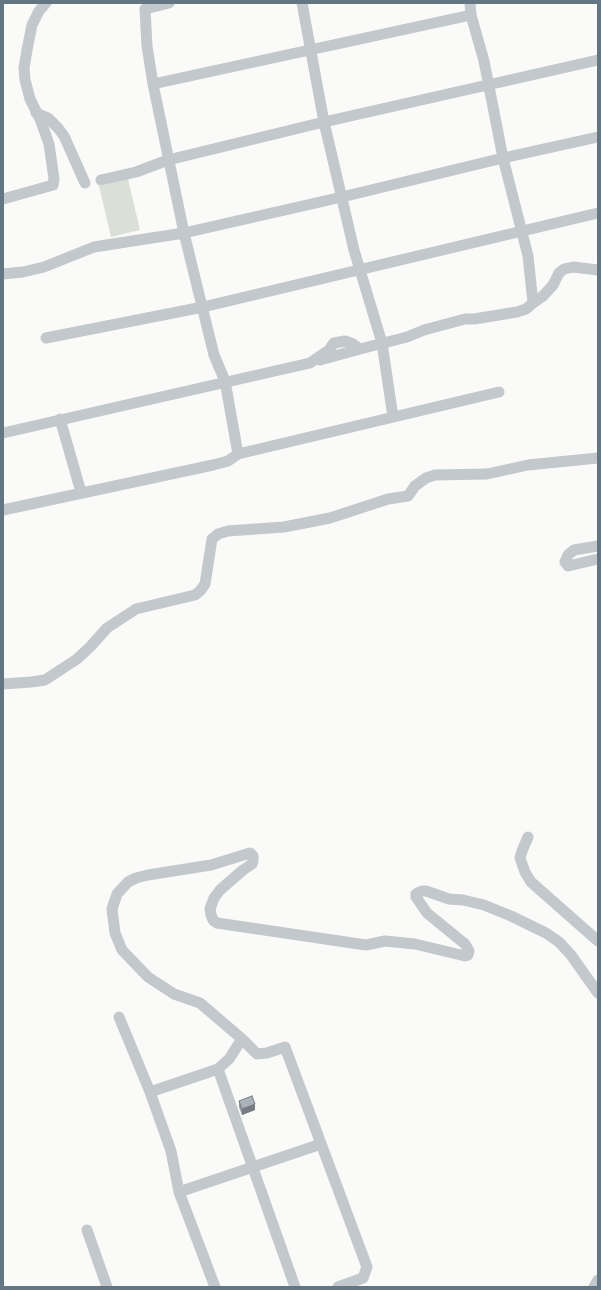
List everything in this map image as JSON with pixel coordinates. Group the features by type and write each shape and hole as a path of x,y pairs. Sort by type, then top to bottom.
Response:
{"street":[{"path":"3,199 53,185 54,179 48,144 40,119 30,99 25,80 24,68 32,25 39,11 46,3"},
{"path":"169,3 145,9 147,46 168,160 184,233 214,355 225,381 238,454"},
{"path":"302,3 312,50 324,122 354,250 382,343 393,417"},
{"path":"470,3 471,15 484,61 503,158 528,256 533,302"},
{"path":"153,84 471,15"},
{"path":"101,180 136,172 168,160 324,122 598,60"},
{"path":"36,113 48,118 64,136 85,184"},
{"path":"3,274 44,268 94,247 184,233 598,137"},
{"path":"46,338 203,307 598,212"},
{"path":"3,432 310,363 329,350 334,343 345,341 360,349 465,319 474,319 526,310 533,302 543,296 553,285 559,273 564,269 573,266 598,270"},
{"path":"3,510 81,492 213,465 228,461 238,454 499,392"},
{"path":"60,419 81,492"},
{"path":"3,684 45,680 77,659 107,628 136,610 195,595 205,584 212,539 218,534 228,531 284,527 330,518 388,500 408,496 415,486 426,478 435,475 486,474 528,465 598,458"},
{"path":"598,546 574,550 568,555 565,562 568,566 574,566 598,559"},
{"path":"528,837 520,858 525,872 531,882 598,941"},
{"path":"338,1287 364,1278 367,1267 285,1047 267,1053 257,1054 200,1003 174,994 148,977 122,950 115,933 112,909 117,894 128,882 136,878 211,865 250,853 253,861 252,864 220,890 214,898 210,909 213,920 217,923 366,945 385,941 415,944 465,956 468,955 469,952 465,944 428,913 416,897 416,894 426,891 450,899 463,900 484,905 546,933 559,942 571,955 598,993"},
{"path":"119,1017 150,1092 171,1151 179,1192 215,1287"},
{"path":"150,1092 218,1069 229,1059 242,1039"},
{"path":"218,1069 295,1287"},
{"path":"179,1192 252,1166 321,1144"},
{"path":"87,1230 108,1287"},
{"path":"594,1287 598,1280"}],"shaded area":[{"path":"128,179 140,230 111,237 99,186"}],"building":[{"path":"252,1096 255,1104 242,1109 239,1101"}]}
